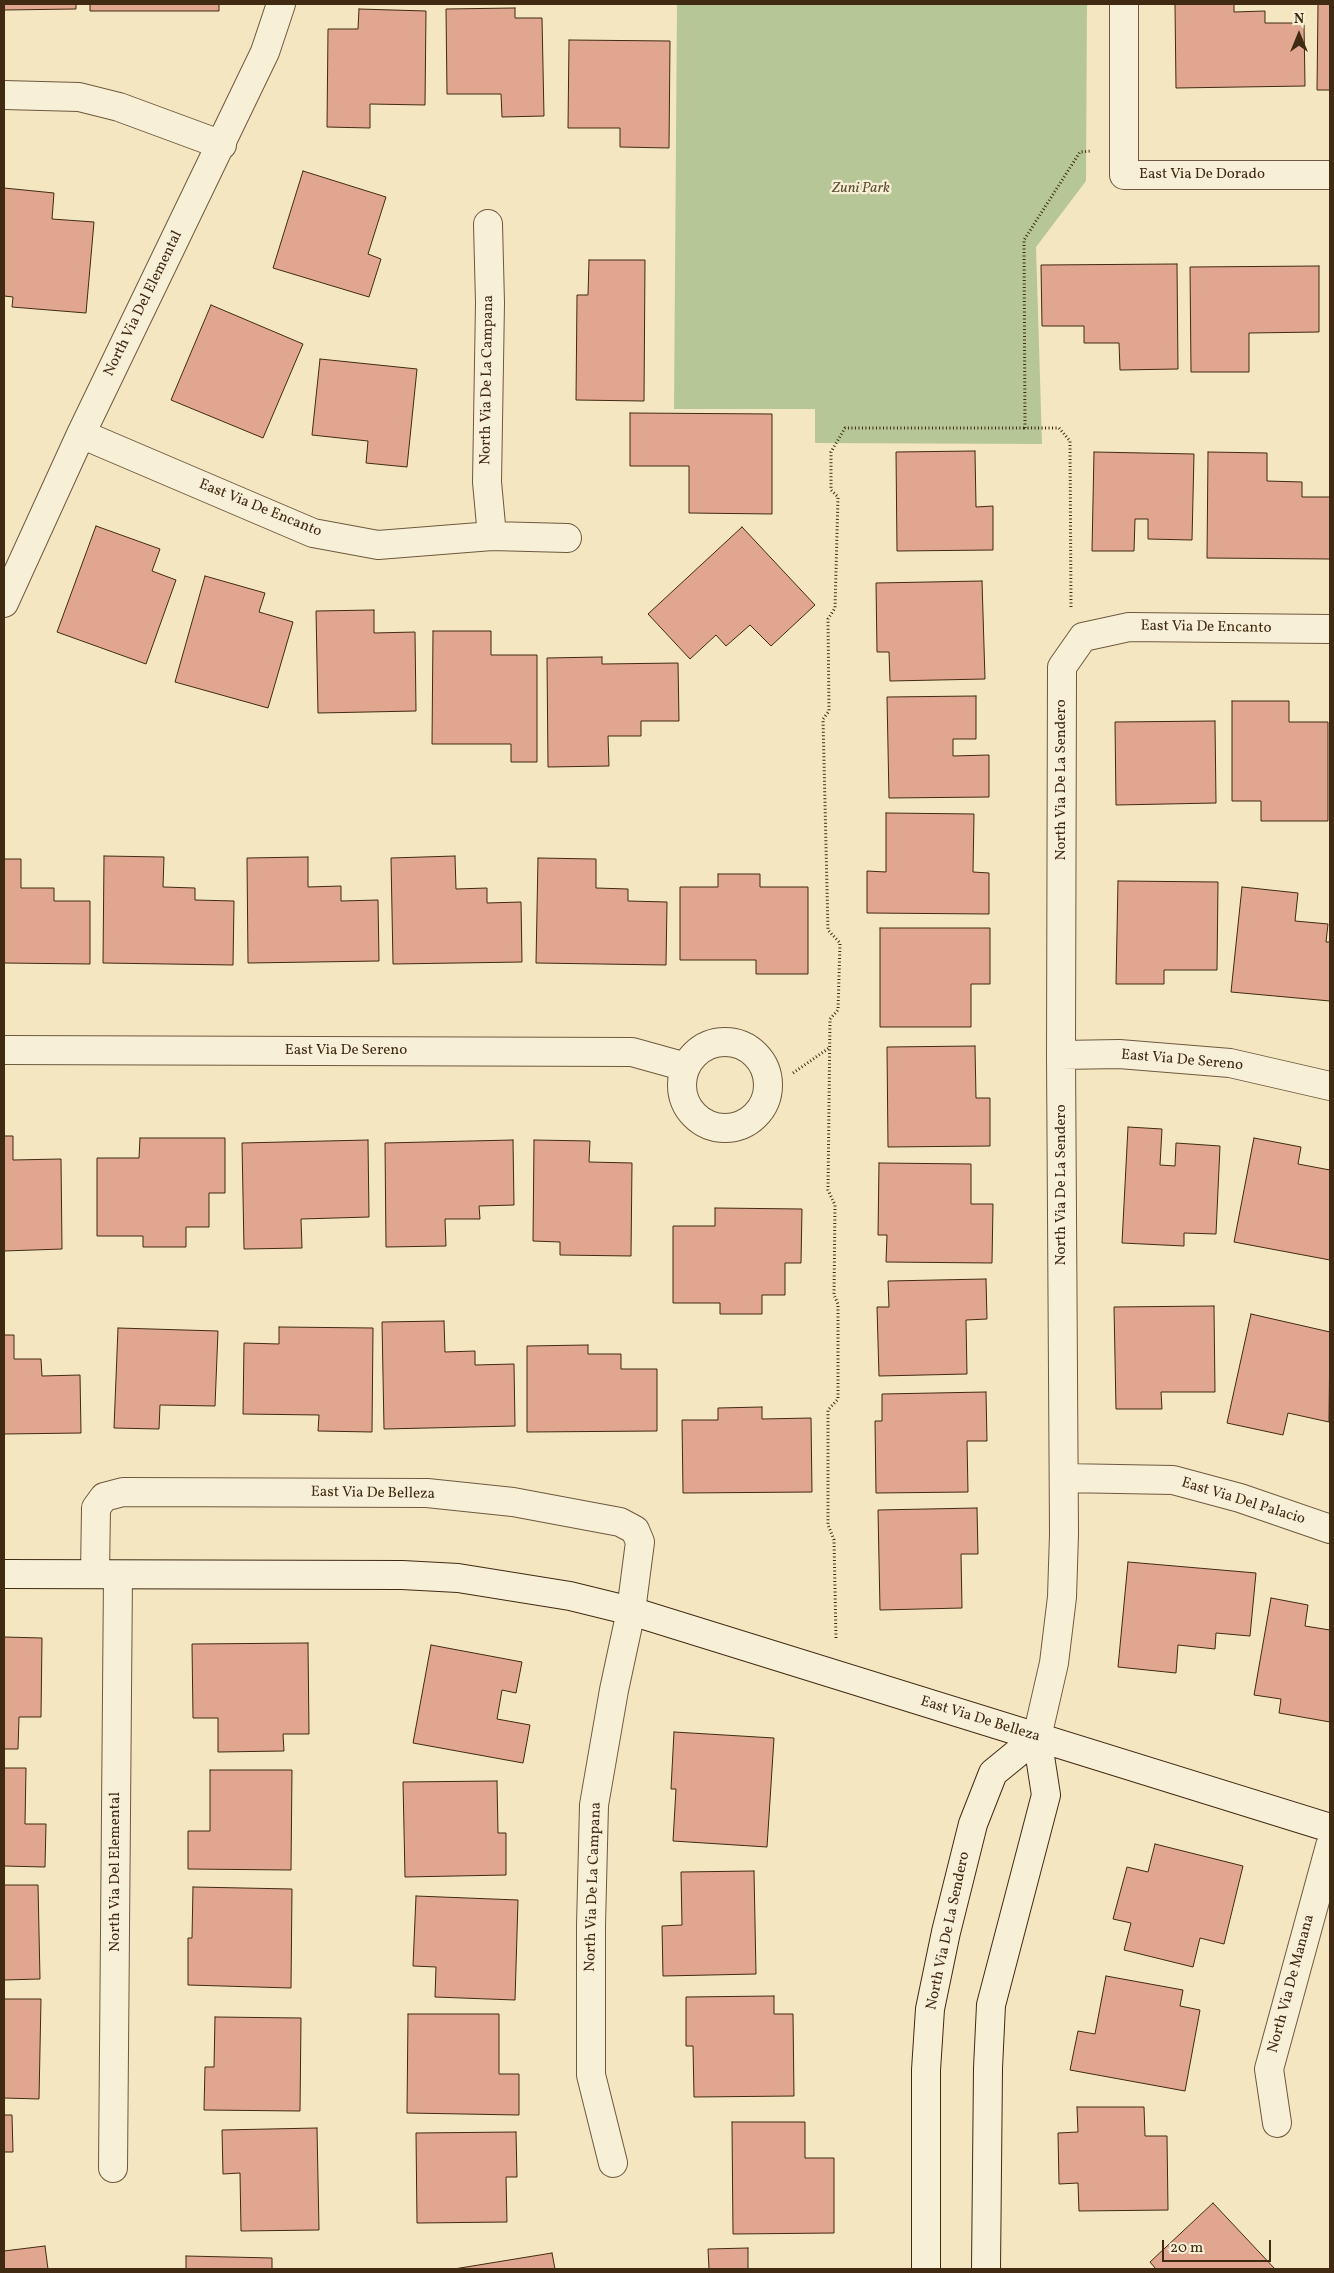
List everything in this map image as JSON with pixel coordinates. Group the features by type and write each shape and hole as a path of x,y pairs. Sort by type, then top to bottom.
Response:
{"street":[{"name":"North Via Del Elemental","path":"4,603 81,434 222,145 265,52 281,4"},
{"name":"East Via De Dorado","path":"1124,4 1124,175 1330,175"},
{"path":"4,95 78,97 120,106 222,145"},
{"name":"North Via De La Campana","path":"488,224 490,303 486,482 492,536"},
{"name":"East Via De Encanto","path":"81,434 313,533 378,546 492,536 567,538"},
{"name":"East Via De Encanto","path":"1083,637 1129,627 1330,629"},
{"name":"North Via De La Sendero","path":"986,2269 988,2068 991,2005 1046,1795 1036,1737 1054,1663 1062,1597 1064,1478 1061,1055 1062,667 1083,637"},
{"name":"East Via De Sereno","path":"4,1050 632,1052 686,1067"},
{"name":"East Via De Sereno","path":"1061,1055 1120,1054 1230,1063 1330,1086"},
{"name":"East Via Del Palacio","path":"1064,1478 1172,1480 1240,1498 1330,1529"},
{"name":"East Via De Belleza","path":"107,1575 96,1508 104,1497 123,1492 427,1493 513,1502 620,1522 635,1530 640,1542 631,1611"},
{"name":"East Via De Belleza","path":"4,1574 402,1575 458,1578 570,1596 631,1611 1330,1828"},
{"name":"North Via Del Elemental","path":"107,1575 113,2168"},
{"name":"North Via De La Campana","path":"613,2163 591,2075 591,1925 594,1805 614,1690 631,1611"},
{"name":"North Via De La Sendero","path":"926,2269 926,2070 930,2009 946,1932 973,1824 993,1773 1036,1737"},
{"name":"North Via De Manana","path":"1277,2123 1269,2069 1330,1846"}],"path":[{"path":"1025,428 1024,240 1080,152 1091,151"},
{"path":"836,1638 834,1540 828,1525 828,1410 838,1398 838,1304 834,1295 835,1205 828,1190 830,1019 838,1010 840,943 828,930 823,719 829,712 828,618 835,608 838,496 831,490 831,452 846,428 1059,428 1070,441 1071,607"},
{"path":"793,1073 829,1048"}],"green space":[{"name":"Zuni Park","path":"677,4 1087,4 1086,181 1036,247 1042,444 815,443 815,409 674,409"}],"building":[{"path":"4,4 76,4 76,9 4,10"},
{"path":"90,4 219,4 219,11 90,11"},
{"path":"1175,4 1234,4 1234,12 1265,11 1265,23 1304,23 1305,86 1176,88"},
{"path":"1318,4 1330,4 1330,90 1317,90"},
{"path":"515,8 515,18 542,18 544,116 502,117 501,94 447,94 446,9"},
{"path":"359,9 426,11 425,105 370,104 370,128 327,127 328,29 358,29"},
{"path":"569,40 670,41 669,148 620,147 620,128 568,128"},
{"path":"303,171 386,197 368,254 381,259 369,297 273,268"},
{"path":"4,188 54,193 52,219 94,222 86,313 12,307 13,297 4,296"},
{"path":"589,260 645,260 644,401 576,400 577,295 588,295"},
{"path":"1177,264 1178,369 1120,370 1119,343 1084,343 1084,326 1042,326 1041,265"},
{"path":"1319,266 1319,332 1249,333 1249,372 1191,372 1190,267"},
{"path":"211,305 303,344 263,438 171,400"},
{"path":"320,359 417,369 407,467 366,463 368,441 312,435"},
{"path":"630,413 772,414 772,514 689,513 689,466 630,466"},
{"path":"975,451 976,507 993,506 993,550 897,551 896,452"},
{"path":"1094,452 1194,454 1192,540 1148,539 1148,519 1135,519 1134,551 1092,551"},
{"path":"1208,452 1267,453 1267,481 1302,482 1302,497 1330,497 1330,559 1207,558"},
{"path":"96,526 160,549 152,571 176,580 146,664 57,632"},
{"path":"742,527 815,605 771,646 750,625 726,646 716,635 690,659 648,614"},
{"path":"205,576 265,593 259,612 293,622 268,708 175,682"},
{"path":"982,581 985,679 890,681 889,652 877,652 876,583"},
{"path":"374,610 374,633 415,632 416,711 318,713 316,611"},
{"path":"433,631 491,631 491,655 537,655 537,762 511,762 511,744 432,744"},
{"path":"602,657 602,664 678,663 679,721 641,721 641,736 608,736 609,766 548,767 547,658"},
{"path":"976,696 976,739 953,739 953,756 989,755 989,797 889,798 887,697"},
{"path":"1232,701 1289,701 1289,722 1328,722 1328,821 1261,821 1261,801 1232,801"},
{"path":"1215,721 1216,803 1116,805 1115,722"},
{"path":"886,813 974,814 973,872 989,873 989,914 867,913 867,871 886,872"},
{"path":"104,856 164,857 163,887 195,888 195,900 234,901 233,965 103,963"},
{"path":"455,856 456,889 487,888 487,903 521,902 522,962 393,964 391,858"},
{"path":"308,857 308,887 341,886 341,901 378,900 379,961 248,963 247,858"},
{"path":"538,858 596,859 596,888 628,889 628,901 667,902 666,965 536,963"},
{"path":"4,859 21,859 21,888 54,888 54,901 90,901 90,964 4,963"},
{"path":"718,874 760,874 760,887 808,887 808,974 756,974 756,960 680,960 680,887 718,887"},
{"path":"1118,881 1218,882 1217,970 1164,970 1164,984 1116,984"},
{"path":"1242,887 1298,893 1295,921 1328,924 1326,942 1330,942 1330,1001 1231,992"},
{"path":"880,928 990,928 990,984 971,984 971,1027 880,1027"},
{"path":"975,1046 976,1098 990,1098 990,1146 888,1147 887,1047"},
{"path":"1128,1127 1162,1129 1160,1165 1175,1166 1176,1143 1220,1146 1216,1234 1184,1233 1184,1246 1122,1243"},
{"path":"4,1136 13,1136 13,1160 61,1159 62,1249 4,1251"},
{"path":"140,1138 225,1138 225,1193 209,1193 209,1227 186,1227 186,1247 143,1247 143,1236 97,1236 97,1158 139,1158"},
{"path":"1254,1138 1301,1147 1298,1164 1330,1170 1330,1260 1234,1242"},
{"path":"368,1140 369,1217 301,1219 302,1248 244,1249 242,1143"},
{"path":"513,1140 514,1205 479,1206 480,1219 445,1219 446,1246 386,1247 385,1143"},
{"path":"534,1140 590,1141 589,1162 632,1163 631,1256 560,1255 560,1242 533,1241"},
{"path":"879,1163 971,1164 971,1204 993,1204 992,1263 886,1262 887,1235 878,1235"},
{"path":"715,1208 802,1209 801,1263 785,1263 785,1295 762,1295 762,1314 720,1314 720,1303 673,1303 673,1226 715,1226"},
{"path":"986,1279 987,1319 966,1320 967,1374 879,1376 877,1307 889,1307 888,1281"},
{"path":"1214,1306 1215,1392 1161,1392 1162,1409 1116,1409 1114,1307"},
{"path":"1251,1314 1330,1332 1329,1422 1288,1413 1283,1435 1227,1423"},
{"path":"444,1321 445,1352 475,1351 475,1365 514,1364 515,1426 384,1429 382,1322"},
{"path":"279,1327 373,1328 372,1432 318,1431 319,1415 243,1414 244,1343 279,1344"},
{"path":"118,1328 218,1331 215,1406 160,1405 159,1429 114,1428"},
{"path":"4,1335 14,1335 14,1359 41,1359 42,1376 80,1375 81,1433 4,1434"},
{"path":"588,1345 588,1354 621,1354 621,1369 657,1369 657,1431 527,1432 527,1346"},
{"path":"986,1392 987,1441 967,1441 968,1492 876,1493 875,1421 882,1421 882,1394"},
{"path":"762,1407 762,1419 811,1418 812,1492 683,1493 682,1420 718,1420 718,1408"},
{"path":"977,1508 978,1554 961,1554 962,1608 880,1610 878,1510"},
{"path":"1128,1562 1256,1573 1250,1636 1216,1633 1215,1649 1178,1645 1176,1673 1118,1667"},
{"path":"1271,1598 1308,1605 1305,1626 1330,1630 1330,1722 1279,1713 1281,1699 1254,1695"},
{"path":"4,1637 42,1638 41,1717 19,1717 18,1749 4,1749"},
{"path":"308,1643 309,1734 283,1734 284,1751 218,1752 218,1718 193,1718 192,1644"},
{"path":"431,1645 522,1662 516,1693 502,1690 497,1719 530,1725 523,1763 413,1743"},
{"path":"674,1732 774,1738 767,1847 673,1841 676,1789 671,1789"},
{"path":"4,1768 26,1768 25,1824 46,1824 45,1867 4,1866"},
{"path":"210,1770 292,1770 291,1870 188,1869 188,1831 210,1831"},
{"path":"497,1781 498,1833 506,1833 506,1875 405,1877 403,1782"},
{"path":"1155,1844 1243,1866 1224,1944 1200,1938 1193,1967 1124,1950 1131,1923 1113,1919 1127,1867 1148,1872"},
{"path":"754,1871 756,1974 663,1976 662,1926 682,1925 681,1872"},
{"path":"4,1885 38,1885 40,1979 4,1980"},
{"path":"193,1887 292,1889 291,1988 188,1985 188,1938 192,1938"},
{"path":"416,1896 518,1900 515,2000 435,1997 436,1967 413,1966"},
{"path":"1106,1976 1183,1990 1180,2006 1200,2010 1185,2091 1070,2070 1078,2031 1095,2034"},
{"path":"774,1996 774,2014 793,2014 794,2096 694,2097 693,2046 686,2046 686,1997"},
{"path":"4,1999 41,1999 39,2099 4,2098"},
{"path":"408,2014 499,2014 499,2074 519,2074 519,2115 407,2113"},
{"path":"215,2017 301,2018 300,2111 204,2110 205,2067 214,2067"},
{"path":"1077,2107 1144,2107 1145,2136 1167,2136 1168,2210 1079,2211 1078,2183 1059,2184 1058,2133 1078,2132"},
{"path":"4,2115 12,2115 13,2152 4,2152"},
{"path":"732,2122 805,2122 805,2158 834,2158 834,2233 733,2234"},
{"path":"317,2128 319,2230 241,2231 240,2173 223,2174 222,2130"},
{"path":"516,2132 517,2177 506,2177 507,2222 417,2223 416,2133"},
{"path":"1213,2203 1275,2269 1156,2269 1150,2262"},
{"path":"45,2246 48,2269 4,2269 4,2251"},
{"path":"748,2248 748,2269 709,2269 708,2249"},
{"path":"552,2253 555,2269 454,2269"},
{"path":"186,2256 272,2258 272,2269 186,2269"}]}
